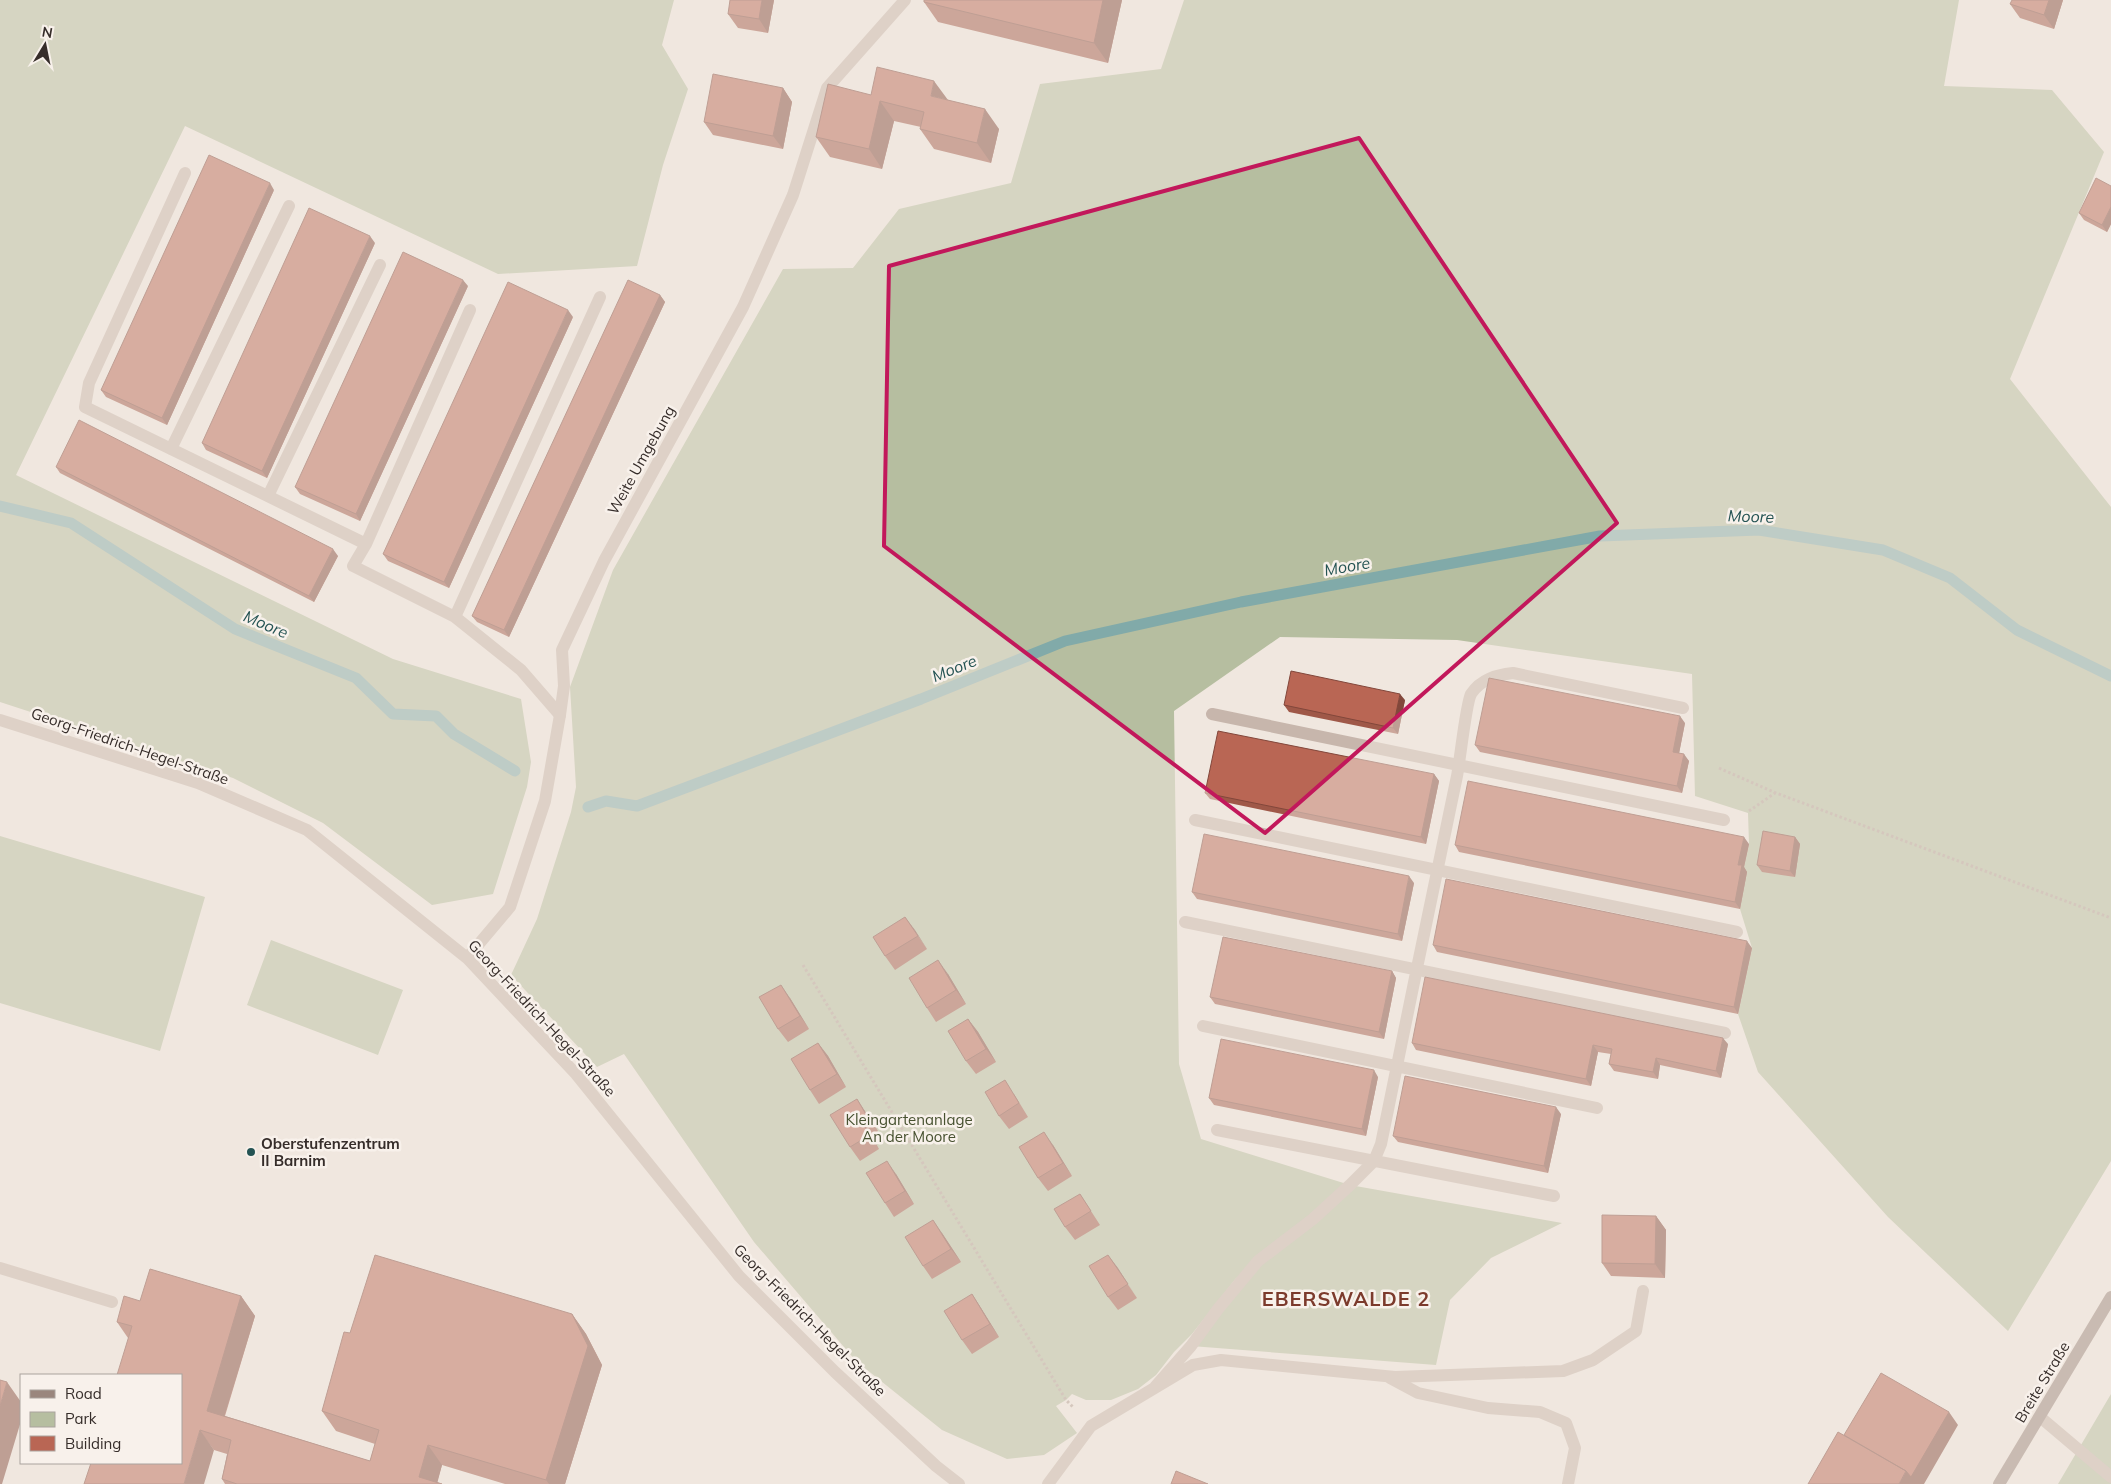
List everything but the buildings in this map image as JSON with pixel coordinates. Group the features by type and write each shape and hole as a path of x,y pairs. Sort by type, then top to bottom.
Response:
{"main road":[{"name":"Breite Straße","path":"1999,1484 2111,1297"}],"street":[{"name":"Weite Umgebung","path":"467,958 510,907 545,801 564,686 562,650 604,561 743,306 793,194 827,88 905,0"},
{"path":"185,173 89,383 85,407 366,544"},
{"path":"171,449 289,206"},
{"path":"268,496 380,265"},
{"path":"455,616 600,296"},
{"path":"470,310 366,544 353,566 455,616 521,670 560,715"},
{"path":"1155,1387 1192,1346 1218,1309 1258,1261 1313,1219 1374,1161 1381,1144 1460,765 1470,696 1483,681 1497,675 1513,673 1683,708"},
{"path":"1212,714 1724,820"},
{"name":"Georg-Friedrich-Hegel-Straße","path":"0,720 198,783 307,830 467,958 576,1074 739,1276 842,1379 936,1466 959,1484"},
{"path":"1195,820 1737,932"},
{"path":"1185,922 1725,1033"},
{"path":"1203,1026 1597,1108"},
{"path":"1217,1130 1554,1196"},
{"path":"0,1268 112,1302"},
{"path":"1048,1484 1091,1426 1194,1365 1221,1360 1385,1376 1460,1375 1563,1370 1593,1360 1636,1331 1643,1291"},
{"path":"1385,1376 1418,1393 1488,1408 1540,1412 1566,1423 1575,1448 1568,1484"},
{"path":"2040,1417 2111,1477"}],"path":[{"path":"1719,768 1776,793 2111,918"},
{"path":"1749,812 1776,793"},
{"path":"803,965 1066,1400 1091,1426"}],"highlighted area":[{"path":"1359,138 1617,523 1265,833 884,546 889,266"}],"green space":[{"path":"0,0 674,0 662,45 688,89 663,165 637,266 498,274 185,126 16,475 393,659 521,699 531,762 527,787 493,894 432,905 323,823 233,778 0,702"},
{"name":"Kleingartenanlage An der Moore","path":"1184,0 1959,0 1944,86 2052,90 2104,152 2010,379 2111,507 2111,1161 2008,1331 1888,1217 1758,1072 1738,1014 1752,948 1740,909 1743,871 1749,844 1748,813 1695,796 1692,674 1457,640 1280,637 1174,711 1179,1064 1201,1139 1350,1185 1562,1223 1491,1258 1450,1300 1436,1365 1191,1346 1237,1277 1192,1334 1174,1352 1156,1375 1138,1389 1111,1400 1086,1400 1072,1394 1056,1406 1077,1433 1044,1455 1007,1459 942,1430 856,1361 754,1242 624,1054 597,1067 511,975 537,919 571,812 576,787 570,687 613,570 783,269 853,268 899,209 1011,183 1040,84 1161,69"},
{"path":"0,836 205,897 160,1051 0,1003"},
{"path":"271,940 403,990 378,1055 247,1005"},
{"path":"2111,1394 2111,1484 2058,1484"}],"waterway":[{"name":"Moore","path":"0,506 71,523 235,629 356,678 393,714 436,716 454,734 515,771"},
{"name":"Moore","path":"588,807 606,801 637,806 921,699 1065,641 1241,602 1600,536 1759,530 1883,550 1950,578 2017,630 2111,676"}],"place":[{"name":"Oberstufenzentrum II Barnim","path":"251,1152"}],"district":[{"name":"EBERSWALDE 2","path":"1346,1298"}]}
